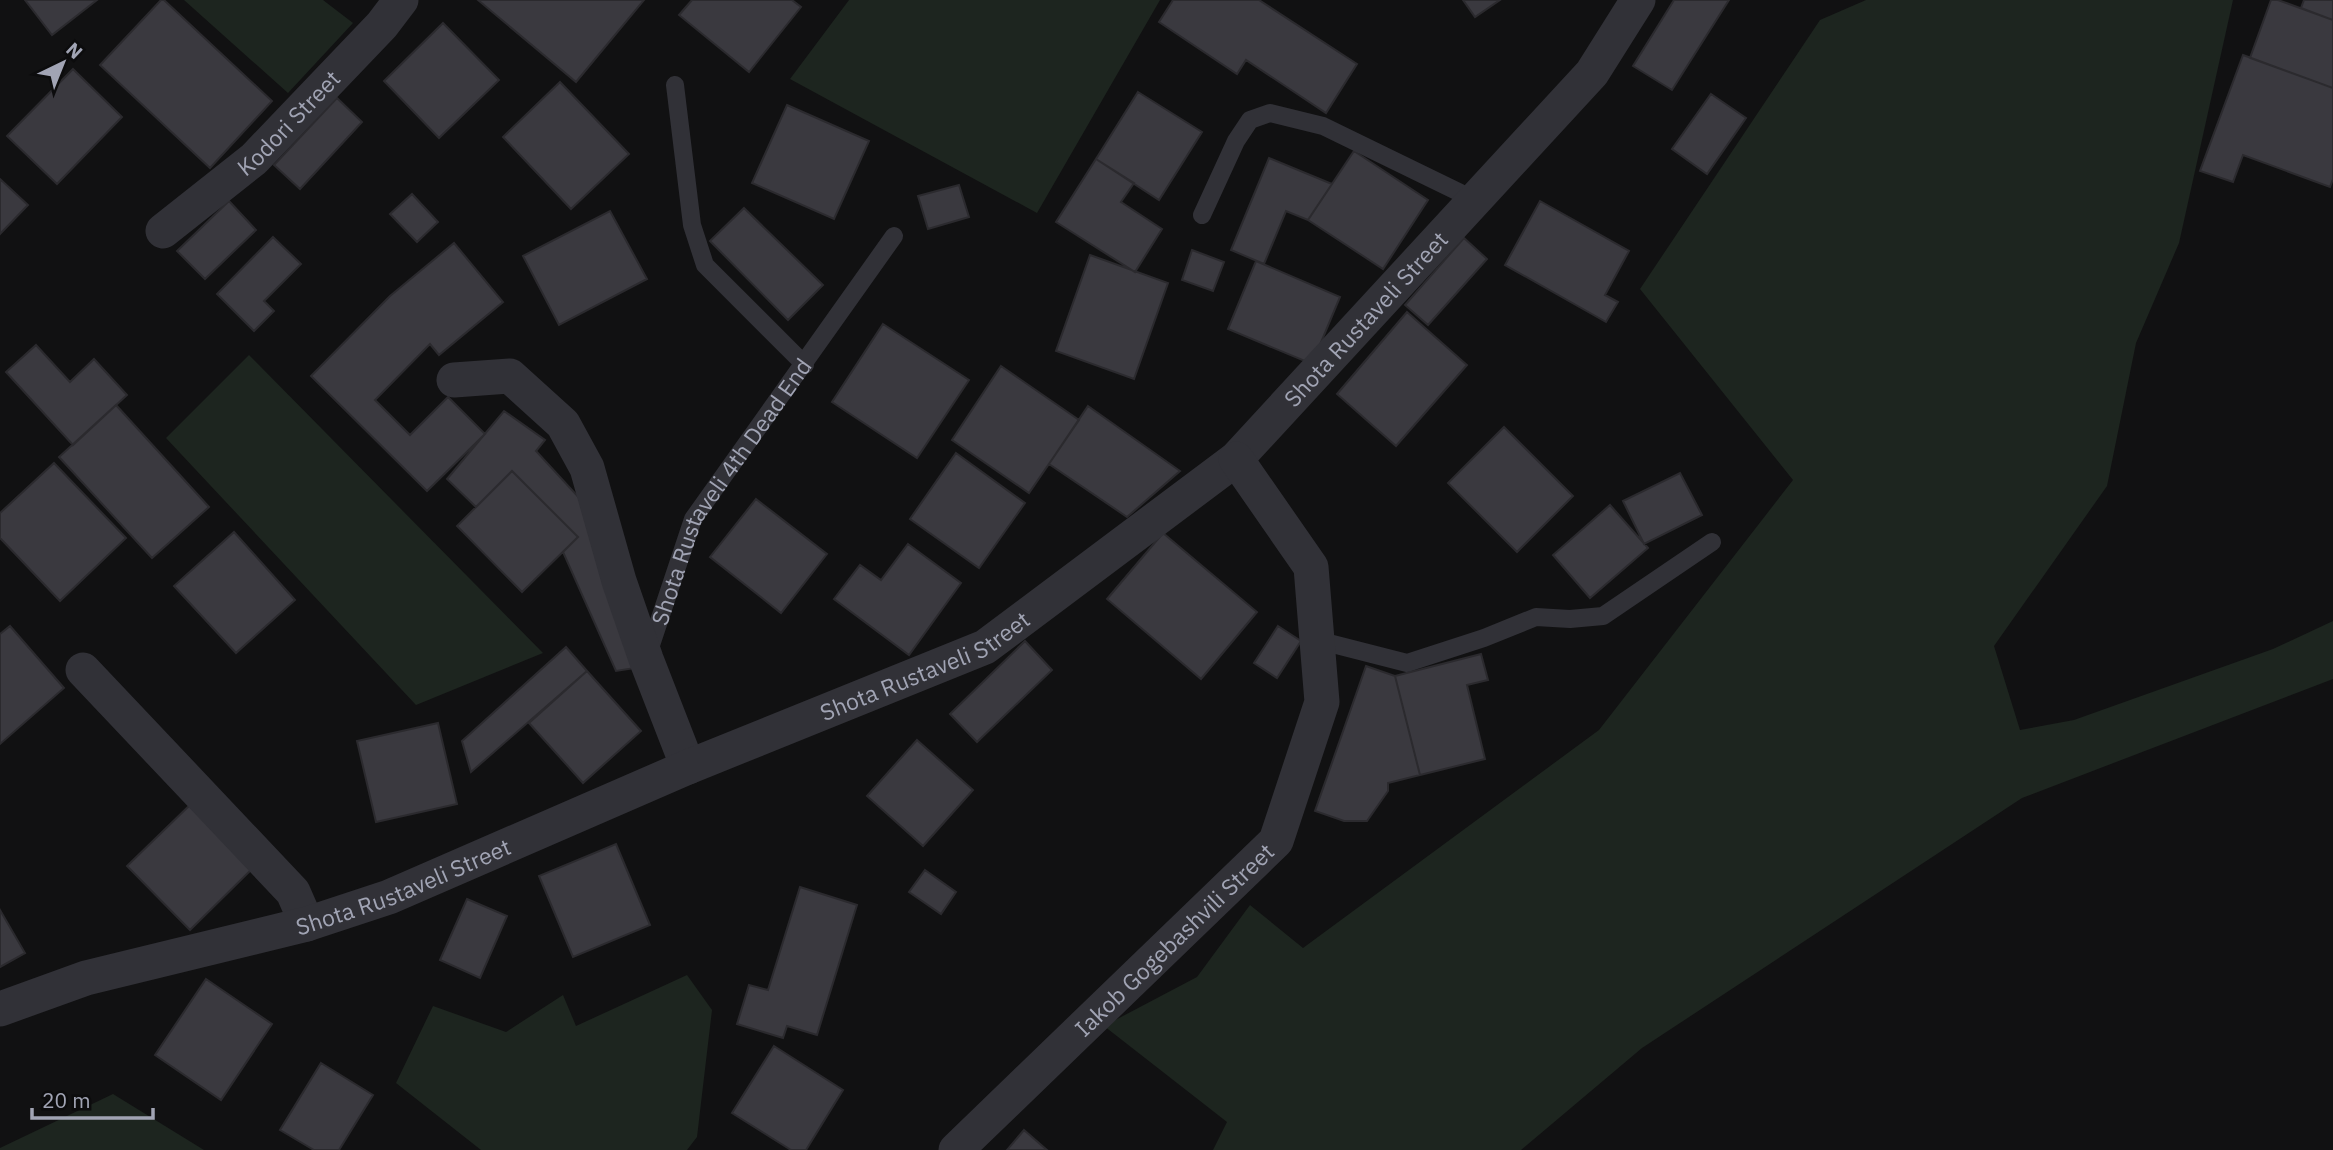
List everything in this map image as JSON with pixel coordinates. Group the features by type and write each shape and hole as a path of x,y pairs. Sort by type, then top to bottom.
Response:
{"street":[{"name":"Kodori Street","path":"163,231 254,159 382,24 401,0"},
{"name":"Shota Rustaveli Street","path":"0,1009 86,978 307,924 389,897 688,766 985,647 1236,459 1592,74 1638,0"},
{"path":"454,380 510,376 563,424 587,468 619,581 688,766"},
{"name":"Iakob Gogebashvili Street","path":"956,1150 1276,841 1322,702 1311,567 1236,459"},
{"path":"83,670 293,892 307,924"}],"lane":[{"path":"675,85 692,225 705,265 805,365"},
{"path":"1202,215 1236,141 1251,120 1270,113 1323,126 1475,200"},
{"name":"Shota Rustaveli 4th Dead End","path":"646,659 693,519 805,365 894,236"},
{"path":"1317,640 1407,663 1484,638 1536,617 1570,619 1603,616 1712,542"}],"shaded area":[{"path":"184,0 323,0 353,23 288,93"},
{"path":"849,0 1160,0 1037,213 790,79"},
{"path":"1866,0 2233,0 2179,243 2136,343 2107,486 1994,646 2020,730 2074,720 2273,649 2333,621 2333,679 2022,798 1642,1048 1521,1150 1213,1150 1227,1122 1104,1026 1197,977 1250,905 1303,948 1599,730 1793,480 1640,289 1820,20"},
{"path":"249,355 543,653 416,705 166,438"},
{"path":"687,975 712,1010 697,1137 687,1150 481,1150 396,1083 433,1006 506,1032 563,995 576,1026"},
{"path":"113,1094 204,1150 0,1150 0,1148"}],"building":[{"path":"25,0 97,0 52,35"},
{"path":"161,0 272,101 210,168 100,65"},
{"path":"478,0 644,0 576,82"},
{"path":"692,0 792,0 801,7 749,72 679,15"},
{"path":"1173,0 1259,0 1357,64 1326,113 1246,60 1237,74 1159,22"},
{"path":"1463,0 1500,0 1475,17"},
{"path":"1674,0 1729,0 1672,90 1633,66"},
{"path":"2271,0 2278,0 2333,20 2333,88 2250,58"},
{"path":"2304,0 2333,0 2333,20 2301,8"},
{"path":"443,23 499,80 439,138 384,81"},
{"path":"2243,55 2333,88 2333,179 2330,187 2243,155 2233,182 2200,171"},
{"path":"73,69 122,117 57,184 7,136"},
{"path":"560,82 629,154 571,209 503,137"},
{"path":"1138,92 1202,132 1159,200 1096,159"},
{"path":"1711,94 1746,118 1707,174 1672,149"},
{"path":"337,98 362,122 300,189 274,165"},
{"path":"787,105 869,141 834,219 752,183"},
{"path":"1354,151 1428,200 1383,269 1308,220"},
{"path":"1269,158 1332,184 1308,220 1286,211 1264,264 1231,250"},
{"path":"1096,159 1134,183 1121,202 1162,229 1135,272 1056,222"},
{"path":"0,179 28,205 0,234"},
{"path":"959,185 969,217 928,229 918,196"},
{"path":"412,194 438,222 417,242 390,214"},
{"path":"229,201 256,230 205,279 177,251"},
{"path":"1540,201 1629,251 1605,295 1618,302 1606,322 1505,265"},
{"path":"744,208 823,285 788,320 710,241"},
{"path":"610,211 647,279 559,325 523,256"},
{"path":"273,237 301,264 264,301 274,311 254,331 217,294"},
{"path":"1464,238 1487,259 1428,325 1405,305"},
{"path":"454,243 503,302 439,355 430,344 375,400 410,435 448,397 485,434 427,491 311,376 390,296"},
{"path":"1192,250 1224,262 1213,291 1182,280"},
{"path":"1090,255 1168,283 1134,379 1056,351"},
{"path":"1256,261 1340,297 1312,364 1228,329"},
{"path":"1407,312 1467,365 1396,446 1337,394"},
{"path":"883,324 969,380 917,458 832,402"},
{"path":"36,345 70,382 94,359 127,395 73,445 6,372"},
{"path":"1001,366 1079,420 1029,493 952,440"},
{"path":"116,405 209,507 152,558 59,457"},
{"path":"1088,406 1180,471 1127,517 1049,464"},
{"path":"504,411 545,440 536,451 594,514 635,668 616,671 563,552 578,537 512,471 476,507 447,479"},
{"path":"1504,427 1573,496 1517,552 1448,483"},
{"path":"956,453 1025,503 979,568 910,519"},
{"path":"54,463 126,538 60,601 0,538 0,513"},
{"path":"512,471 578,537 522,592 457,526"},
{"path":"1680,473 1702,515 1644,544 1623,501"},
{"path":"756,499 827,554 781,613 710,557"},
{"path":"1610,505 1648,548 1590,598 1553,555"},
{"path":"234,532 295,600 236,653 174,586"},
{"path":"1163,533 1257,612 1201,679 1107,599"},
{"path":"908,544 961,583 909,655 834,599 860,565 881,580"},
{"path":"10,626 64,688 0,744 0,634"},
{"path":"1278,626 1301,641 1277,678 1254,663"},
{"path":"1025,641 1052,670 977,742 950,714"},
{"path":"566,647 587,671 471,772 462,741"},
{"path":"1481,654 1488,680 1467,685 1485,759 1420,775 1395,676"},
{"path":"1366,666 1395,676 1420,775 1388,783 1388,791 1367,821 1344,821 1315,811"},
{"path":"587,671 641,731 583,783 529,723"},
{"path":"438,723 457,804 376,822 357,741"},
{"path":"917,740 973,790 923,846 867,796"},
{"path":"192,803 254,867 190,930 127,866"},
{"path":"616,844 650,925 573,957 539,876"},
{"path":"925,870 956,892 941,914 909,892"},
{"path":"800,887 857,905 817,1035 787,1026 783,1038 737,1024 749,985 768,990"},
{"path":"467,899 507,916 480,978 440,960"},
{"path":"0,910 25,953 0,967"},
{"path":"206,979 272,1024 221,1100 155,1055"},
{"path":"774,1046 843,1090 806,1150 791,1150 732,1113"},
{"path":"321,1063 373,1095 339,1150 314,1150 280,1130"},
{"path":"1024,1130 1047,1150 1007,1150"}]}
